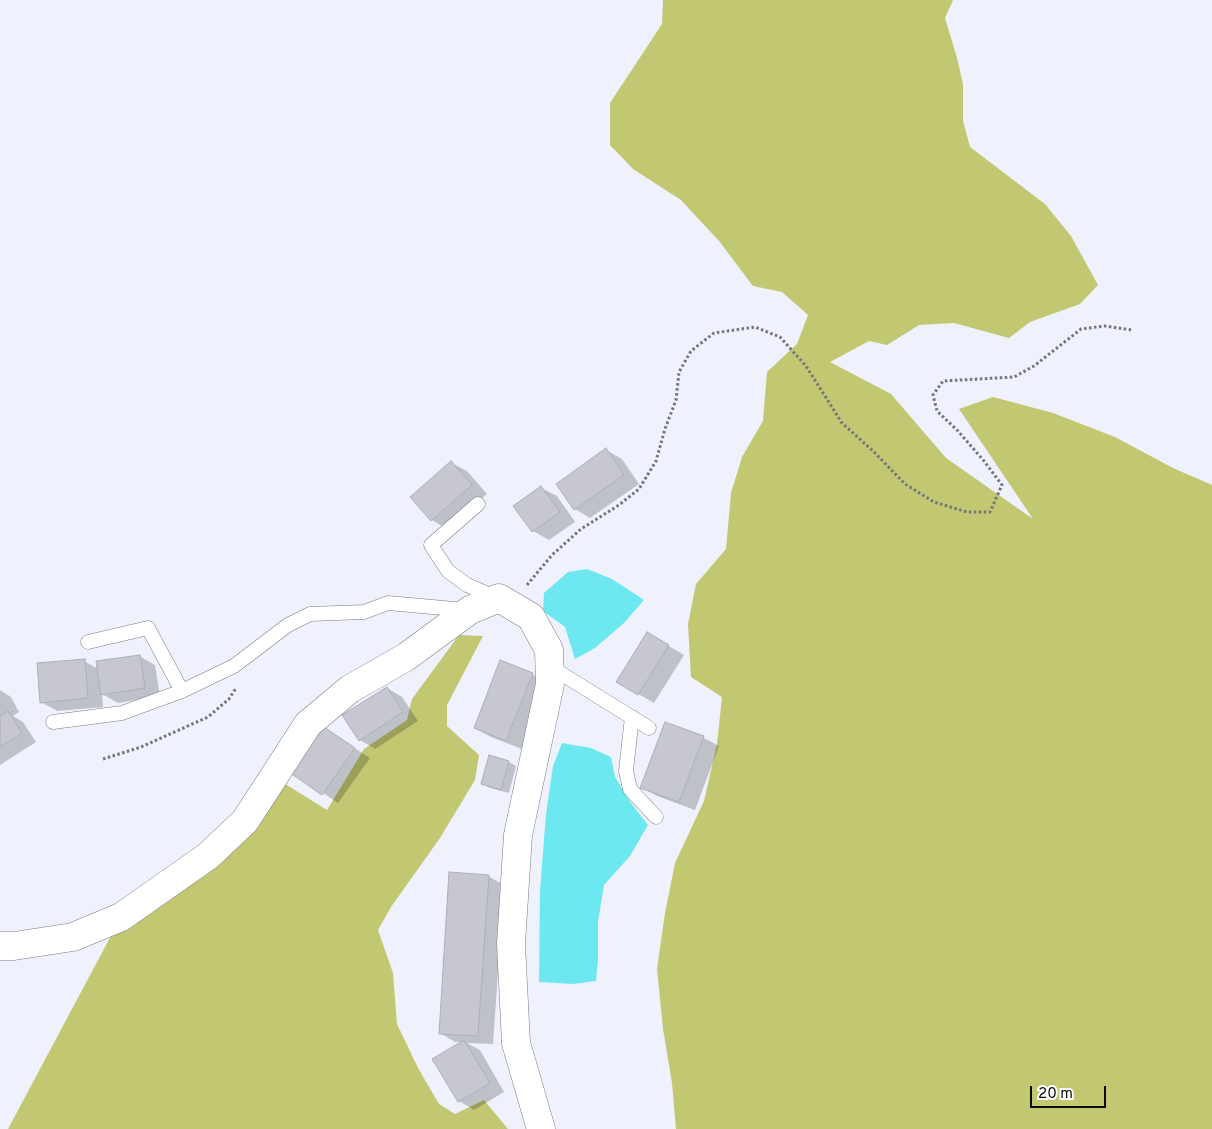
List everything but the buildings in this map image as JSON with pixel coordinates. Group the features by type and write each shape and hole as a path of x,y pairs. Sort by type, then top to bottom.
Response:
{"street":[{"path":"0,946 14,946 73,937 121,917 208,856 245,821 308,724 350,689 406,657 470,610 506,602 531,617 549,650 550,684 518,835 512,944 516,1043 541,1129"}],"lane":[{"path":"478,504 431,545 448,571 467,585 506,602"},
{"path":"53,722 122,713 182,691 234,666 288,625 310,614 364,612 388,603 470,610"},
{"path":"88,642 148,628 182,691"},
{"path":"550,666 649,728"},
{"path":"632,717 626,771 630,789 656,817"}],"path":[{"path":"506,602 534,576 552,555 581,529 619,505 639,489 656,461 676,400 679,372 691,351 714,333 754,327 780,337 806,366 842,423 906,484 934,502 967,512 990,512 1002,485 958,431 937,412 933,394 943,381 1014,377 1034,366 1081,329 1105,326 1132,330"},
{"path":"103,759 141,747 208,718 229,699 238,685"}],"green space":[{"path":"663,0 953,0 945,18 963,84 963,121 970,147 1045,204 1071,236 1098,285 1080,304 1030,322 1009,338 954,323 919,325 887,345 869,341 830,362 891,394 946,458 1033,519 959,409 993,397 1053,413 1115,437 1173,468 1212,485 1212,1129 676,1129 657,969 675,863 704,801 717,744 722,697 691,677 688,624 696,584 726,549 731,493 742,457 763,421 767,372 797,344 808,315 782,292 753,286 719,241 681,200 633,169 610,145 610,103 662,24"},
{"path":"459,635 483,636 447,705 447,726 479,755 475,780 440,838 391,907 378,930 393,973 397,1024 418,1068 439,1104 455,1114 484,1100 508,1129 8,1129 121,917 274,777 327,810 364,749 407,720 412,699"}],"water":[{"path":"587,569 612,579 644,600 624,623 595,648 575,659 565,627 543,611 544,593 568,572"},
{"path":"562,743 591,748 611,757 615,777 631,803 648,825 630,856 604,885 598,922 596,981 573,984 539,982 540,890 546,814 553,766"}]}
